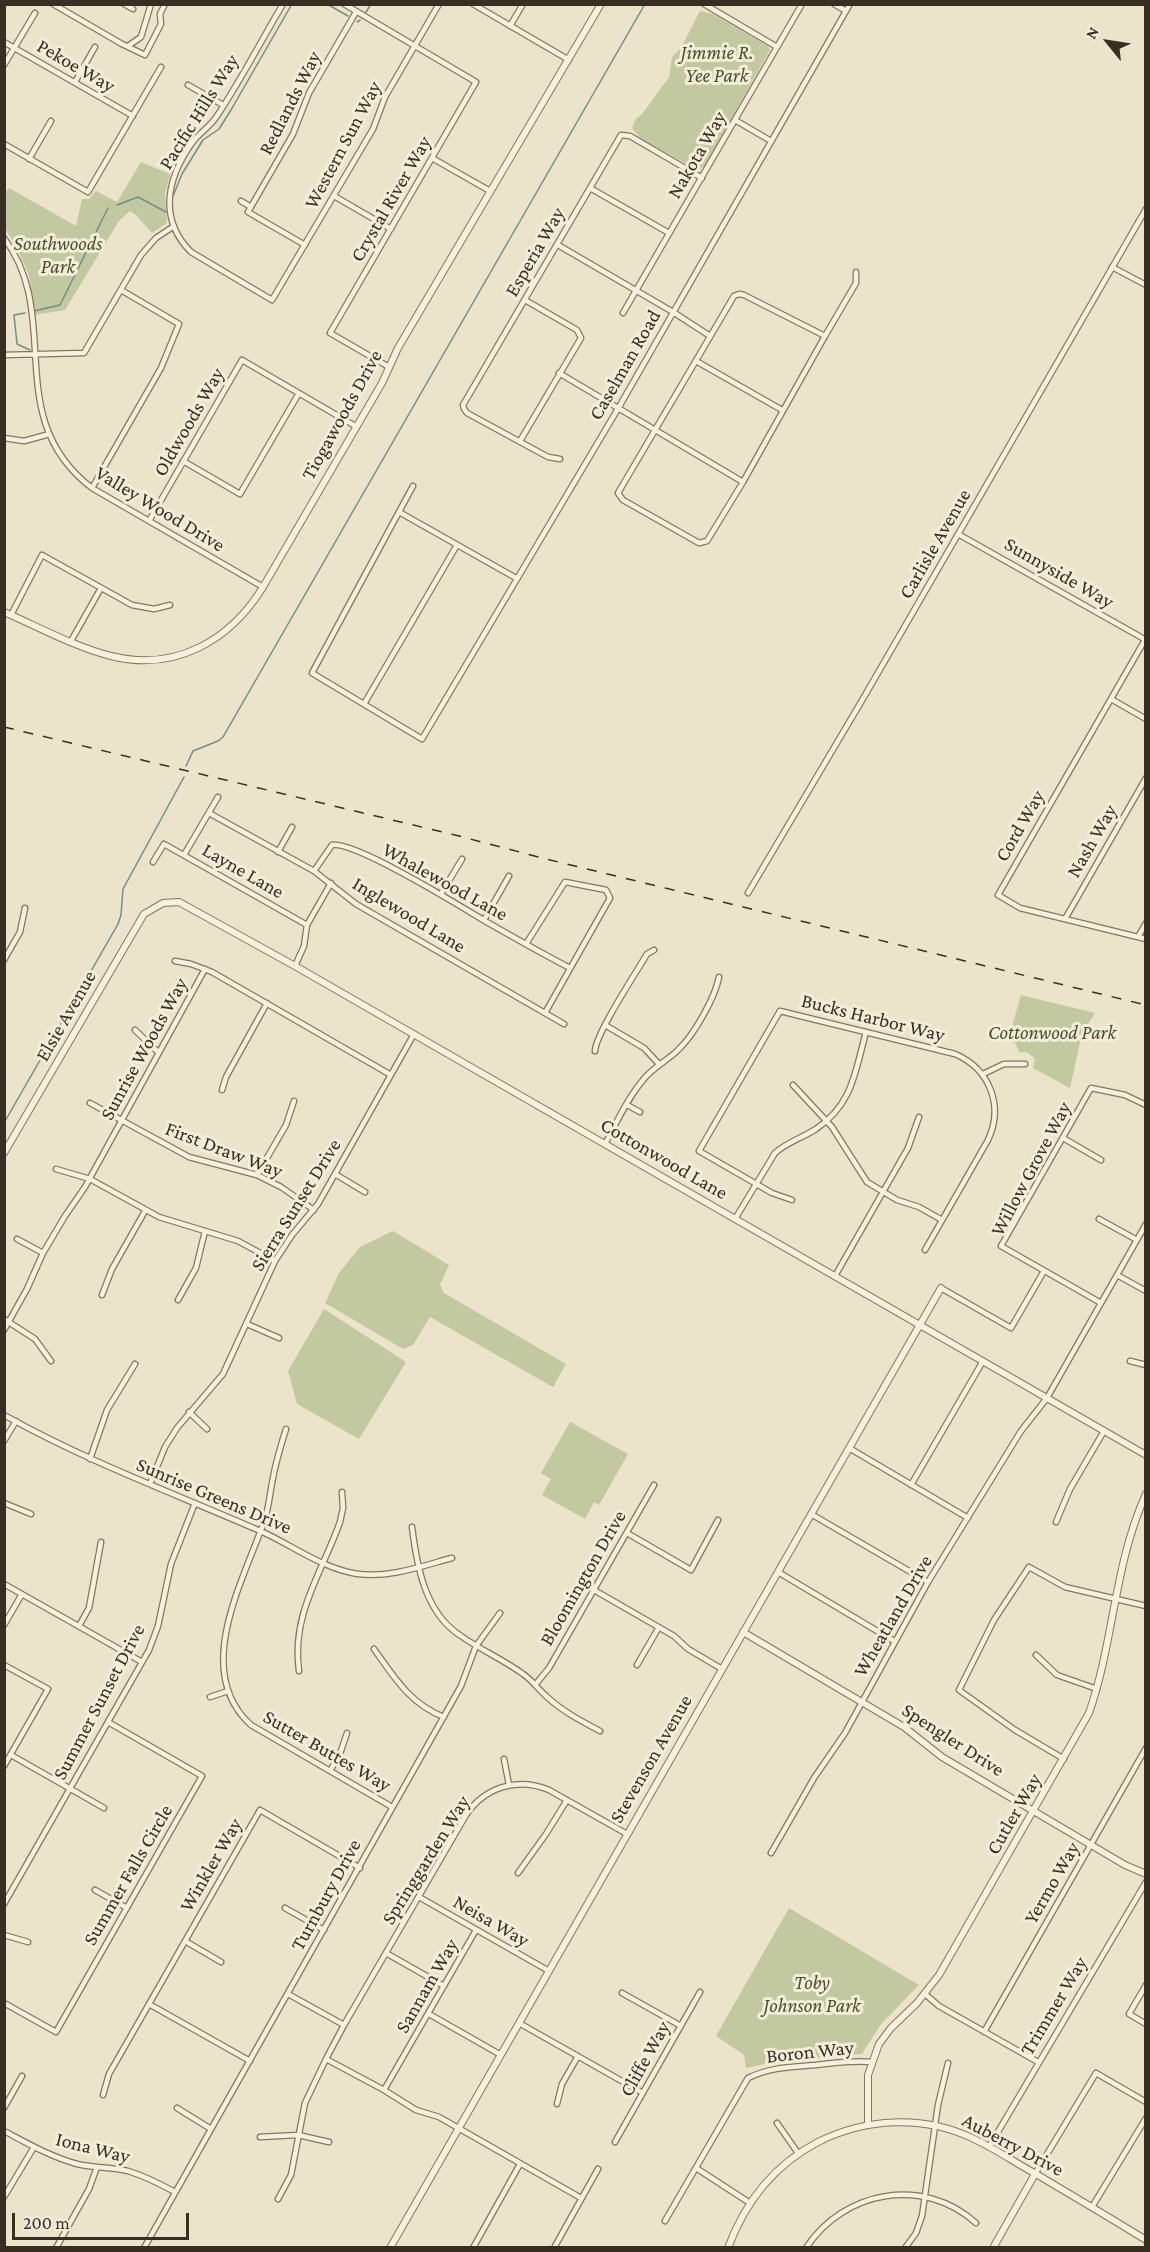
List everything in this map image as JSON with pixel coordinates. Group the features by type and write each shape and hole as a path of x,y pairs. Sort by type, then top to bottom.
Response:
{"street":[{"path":"53,4 145,55 160,24 160,14 165,4"},
{"path":"124,4 133,9"},
{"path":"128,46 141,37 151,4"},
{"name":"Pacific Hills Way","path":"273,300 197,256 186,247 174,226 169,199 173,178 192,143 211,124 224,105 283,4"},
{"path":"344,4 415,46"},
{"name":"Western Sun Way","path":"273,300 373,129 385,98 439,4"},
{"path":"473,4 569,60"},
{"path":"510,26 522,4"},
{"name":"Tiogawoods Drive","path":"8,614 98,652 125,659 153,660 181,655 207,644 225,633 245,614 357,426 490,191 601,4"},
{"path":"704,4 777,47"},
{"name":"Nakota Way","path":"623,313 802,4"},
{"path":"834,4 846,11"},
{"name":"Caselman Road","path":"364,704 422,739 619,407 850,4"},
{"name":"Redlands Way","path":"251,207 293,134 309,93 356,12"},
{"path":"4,65 34,13"},
{"name":"Pekoe Way","path":"4,42 133,116"},
{"name":"Crystal River Way","path":"389,367 330,333 476,82 415,46"},
{"path":"75,82 95,47"},
{"path":"4,144 88,192 161,67"},
{"path":"188,85 224,105"},
{"path":"735,120 771,141"},
{"path":"29,159 51,121"},
{"name":"Esperia Way","path":"520,441 467,413 463,405 621,135 630,136 702,178"},
{"path":"432,158 490,191"},
{"path":"590,188 669,234"},
{"path":"334,196 391,229"},
{"path":"241,201 251,207 248,212 305,245"},
{"name":"Carlisle Avenue","path":"748,893 1146,209"},
{"path":"4,355 84,353 146,249 162,233 174,226"},
{"name":"Valley Wood Drive","path":"4,238 10,246 26,283 37,406 46,435 66,465 92,488 263,587"},
{"path":"558,245 710,336"},
{"path":"4,250 10,246"},
{"path":"1112,267 1146,285"},
{"path":"825,336 739,294 734,296 618,494 623,500 699,543 707,541 856,283 856,272"},
{"path":"92,488 161,368 179,324 121,290"},
{"path":"525,300 580,333 581,338 520,441 548,457 560,459"},
{"name":"Oldwoods Way","path":"149,521 242,360 357,426"},
{"path":"696,361 782,410"},
{"path":"559,373 743,482"},
{"path":"183,461 240,494 299,393"},
{"path":"4,438 24,441 46,435"},
{"path":"413,486 312,673 364,704 457,545"},
{"path":"399,512 516,578"},
{"name":"Sunnyside Way","path":"958,534 1145,639"},
{"path":"8,614 42,555 138,607 154,609 170,605"},
{"path":"71,640 101,588"},
{"name":"Cord Way","path":"1145,639 998,895 1020,908 1146,939"},
{"path":"1111,699 1146,719"},
{"name":"Nash Way","path":"1065,919 1146,778"},
{"path":"184,855 218,797"},
{"name":"Inglewood Lane","path":"209,813 314,871 356,904 564,1024"},
{"path":"278,852 292,827"},
{"name":"Layne Lane","path":"153,862 164,844 307,925"},
{"name":"Whalewood Lane","path":"314,871 329,847 339,844 368,856 441,894 570,968"},
{"path":"441,894 462,859"},
{"path":"484,920 509,876"},
{"path":"526,944 562,884 567,882 606,890 610,898 545,1012"},
{"path":"296,966 304,946 307,925 331,883"},
{"name":"Cottonwood Lane","path":"163,903 180,902 296,966 1146,1455"},
{"name":"Elsie Avenue","path":"4,1153 139,921 154,906 163,903"},
{"path":"4,960 20,932 25,908"},
{"path":"1138,937 1146,924"},
{"path":"595,1051 595,1044 605,1025 647,954 654,950"},
{"path":"175,961 205,969"},
{"name":"Sunrise Woods Way","path":"4,1330 7,1320 27,1289 43,1253 90,1179 205,969 391,1075"},
{"path":"604,1144 642,1081 689,1038 714,993 719,977"},
{"path":"222,1090 226,1077 267,1003"},
{"name":"Bucks Harbor Way","path":"755,1184 699,1150 780,1011 955,1054 972,1063 983,1074"},
{"path":"605,1025 644,1048 658,1064"},
{"path":"135,1030 158,1052"},
{"path":"735,1219 771,1158 780,1148 812,1132 842,1105 849,1092 866,1032"},
{"name":"Sierra Sunset Drive","path":"150,1484 165,1447 189,1412 224,1374 275,1261 292,1235 314,1210 414,1034"},
{"path":"925,1250 992,1128 995,1116 993,1097 983,1074 1004,1064 1025,1064"},
{"path":"793,1085 826,1121 862,1177 882,1192 919,1207 942,1220"},
{"name":"Willow Grove Way","path":"1101,1303 1001,1246 1091,1088 1125,1095 1146,1105"},
{"path":"257,1175 286,1125 294,1101"},
{"name":"First Draw Way","path":"90,1103 189,1157 257,1175 281,1187 314,1210"},
{"path":"627,1105 640,1112"},
{"path":"835,1276 911,1142 919,1117"},
{"path":"1063,1138 1101,1160"},
{"path":"56,1169 90,1179 145,1211 175,1223 238,1241 275,1261"},
{"path":"335,1174 365,1192"},
{"path":"755,1184 778,1197 792,1200"},
{"path":"102,1295 112,1269 145,1211"},
{"path":"1099,1218 1137,1240"},
{"path":"1047,1398 1146,1224"},
{"path":"178,1300 195,1268 205,1231"},
{"path":"17,1239 43,1253"},
{"path":"941,1288 1011,1328 1044,1271"},
{"path":"1117,1275 1146,1291"},
{"name":"Stevenson Avenue","path":"390,2247 941,1288"},
{"path":"7,1320 35,1339 51,1361"},
{"path":"247,1324 279,1338"},
{"path":"911,1485 983,1361"},
{"path":"1130,1361 1146,1365"},
{"path":"90,1459 107,1410 135,1364"},
{"name":"Wheatland Drive","path":"771,1853 814,1778 862,1702 928,1582 1024,1426 1047,1398"},
{"path":"189,1412 207,1429"},
{"name":"Sunrise Greens Drive","path":"4,1415 66,1449 260,1531 323,1563 345,1571 367,1575 390,1574 452,1558"},
{"path":"4,1441 16,1421"},
{"name":"Sutter Buttes Way","path":"286,1429 277,1458 268,1506 236,1590 229,1617 224,1664 228,1691 238,1710 251,1725 392,1807"},
{"path":"1056,1522 1070,1489 1104,1431"},
{"path":"849,1448 968,1518"},
{"name":"Bloomington Drive","path":"536,1685 549,1668 654,1485"},
{"path":"299,1671 297,1641 301,1618 340,1522 343,1508 342,1492"},
{"name":"Cutler Way","path":"867,2124 867,2088 872,2062 887,2033 925,1994 949,1960 1089,1713 1097,1689 1127,1545 1146,1494"},
{"path":"4,1503 31,1514"},
{"name":"Summer Sunset Drive","path":"4,1904 142,1662 158,1626 171,1564 195,1503"},
{"path":"811,1514 928,1582"},
{"path":"627,1533 691,1570 718,1520"},
{"path":"412,1527 418,1567 426,1592 438,1615 456,1633 521,1672 564,1711 600,1731"},
{"path":"79,1626 91,1601 101,1542"},
{"path":"1065,1758 1015,1730 959,1689 985,1635 1029,1567 1065,1587 1146,1606"},
{"path":"778,1572 894,1641"},
{"path":"4,1584 142,1662"},
{"path":"594,1590 674,1636 688,1649 722,1669"},
{"path":"4,1625 22,1594"},
{"name":"Turnbury Drive","path":"144,2247 444,1717 464,1679 476,1646 500,1613"},
{"path":"637,1665 659,1627"},
{"name":"Spengler Drive","path":"743,1632 903,1727 942,1758 1091,1845 1146,1874"},
{"path":"374,1649 410,1697 444,1717"},
{"path":"1036,1655 1057,1675 1097,1689"},
{"path":"4,1665 48,1689 4,1766"},
{"path":"210,1697 228,1691"},
{"name":"Summer Falls Circle","path":"4,2003 56,2032 202,1776 108,1722"},
{"path":"330,1771 341,1751 347,1733"},
{"name":"Yermo Way","path":"984,2032 1146,1748"},
{"path":"11,1755 104,1808"},
{"path":"504,1759 509,1785"},
{"name":"Springgarden Way","path":"278,2199 291,2175 305,2103 326,2059 474,1805 493,1790 509,1785 536,1785 627,1834"},
{"path":"518,1873 567,1800"},
{"name":"Winkler Way","path":"103,2095 109,2074 260,1810 360,1868"},
{"name":"Trimmer Way","path":"989,2147 1146,1882"},
{"path":"95,1890 127,1908"},
{"name":"Neisa Way","path":"418,1898 549,1971"},
{"path":"285,1908 324,1930"},
{"name":"Sannam Way","path":"384,2090 476,1930"},
{"path":"4,1935 28,1942"},
{"path":"185,1941 221,1962"},
{"path":"386,1953 444,1986"},
{"path":"1146,1985 1129,2014 1146,2024"},
{"name":"Cliffe Way","path":"615,2142 700,1992"},
{"path":"622,1993 681,2026"},
{"path":"288,1994 344,2025"},
{"path":"925,1994 939,2006 1038,2062"},
{"path":"149,2004 250,2061"},
{"path":"429,2014 501,2055"},
{"path":"519,2023 644,2093"},
{"path":"556,2104 561,2084 578,2056"},
{"path":"326,2059 416,2110 439,2117 581,2198"},
{"name":"Boron Way","path":"665,2221 748,2078 785,2066 815,2065 845,2060 872,2062"},
{"path":"905,2247 918,2228 948,2063"},
{"path":"993,2247 1096,2073 1146,2102"},
{"path":"4,2108 22,2076"},
{"path":"177,2109 211,2129"},
{"path":"1092,2207 1146,2118"},
{"name":"Auberry Drive","path":"728,2247 750,2202 774,2173 798,2153 836,2134 867,2124 896,2122 935,2125 972,2138 1146,2240"},
{"path":"777,2123 798,2153"},
{"name":"Iona Way","path":"4,2131 65,2160 141,2176 175,2192"},
{"path":"260,2137 298,2135 329,2142"},
{"path":"4,2197 34,2147"},
{"path":"473,2247 520,2164"},
{"path":"56,2247 89,2189 97,2167"},
{"path":"696,2168 750,2202"},
{"path":"554,2247 598,2169"},
{"path":"806,2247 831,2219 858,2203 895,2195 925,2197 954,2207 975,2223"}],"green space":[{"name":"Jimmie R. Yee Park","path":"700,11 713,14 768,46 770,50 705,166 698,170 641,139 632,128 636,119 669,77 672,57 681,48"},
{"name":"Southwoods Park","path":"141,162 170,174 165,194 167,223 152,233 130,211 119,221 65,310 34,315 29,275 15,244 5,229 4,194 9,188 76,226 82,199 89,199 96,191 117,202"},
{"name":"Cottonwood Park","path":"1021,995 1095,1013 1082,1033 1070,1088 1033,1068 1035,1059 1030,1054 1020,1053 1010,1033"},
{"path":"393,1231 449,1265 440,1285 444,1293 566,1364 553,1387 430,1317 413,1345 403,1349 325,1303 339,1273 360,1247"},
{"path":"324,1309 406,1362 359,1439 297,1404 288,1371"},
{"path":"570,1422 628,1454 599,1505 594,1502 585,1519 542,1495 551,1479 541,1473"},
{"name":"Toby Johnson Park","path":"789,1908 919,1985 881,2024 862,2054 784,2060 746,2068 744,2055 716,2036"}],"waterway":[{"path":"173,196 182,174 203,140 219,129 292,4"},
{"path":"327,4 348,16"},
{"path":"366,12 371,4"},
{"path":"186,766 193,751 223,737 645,4"},
{"path":"357,21 360,20"},
{"path":"117,205 138,197 166,212"},
{"path":"34,311 60,305 108,208"},
{"path":"25,313 14,315 17,344 30,350"},
{"path":"4,1123 118,924 123,889 184,777"}],"railway":[{"path":"4,727 1146,1005"}]}
